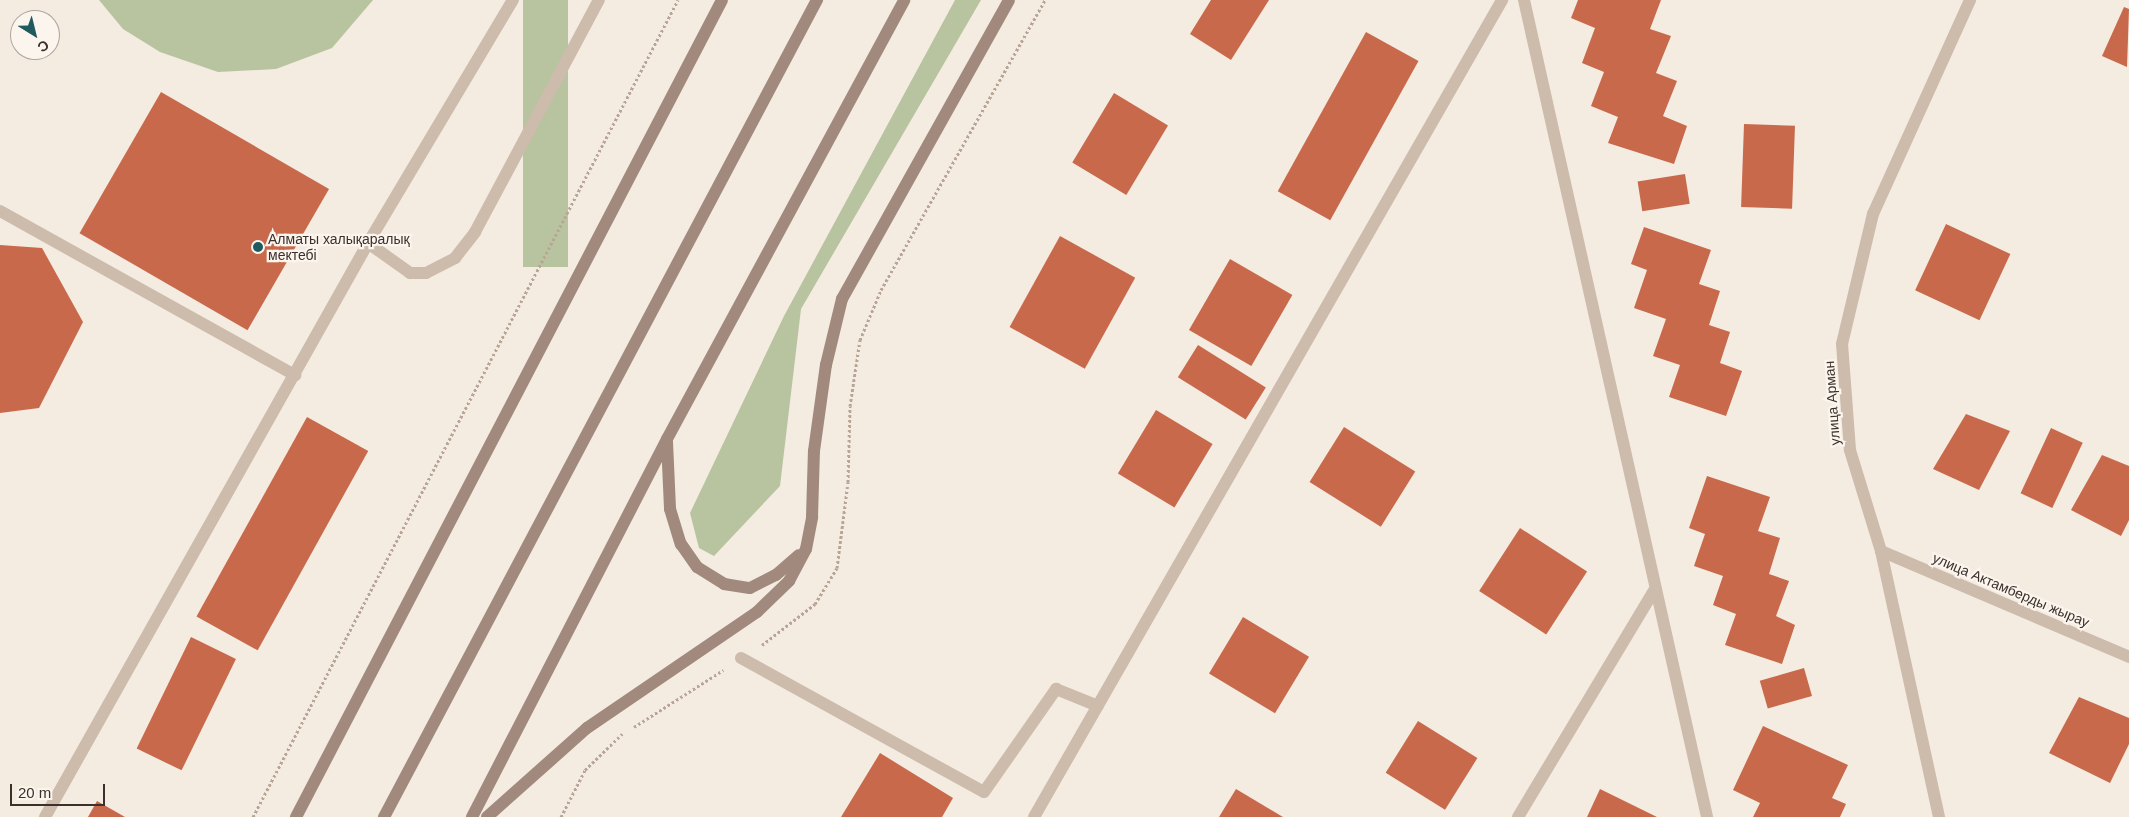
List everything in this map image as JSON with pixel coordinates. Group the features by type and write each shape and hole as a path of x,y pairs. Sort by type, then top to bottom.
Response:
{"main road":[{"path":"296,817 722,0"},
{"path":"384,817 600,403 817,0"},
{"path":"472,817 667,439 904,0"},
{"path":"487,817 587,728 757,612 789,581 806,549 826,365 842,298 1009,0"},
{"path":"667,439 670,509 681,544 697,568 724,584 750,588 776,576 806,549"}],"street":[{"path":"45,817 368,243 513,0"},
{"path":"368,243 410,273 439,269 455,258 476,232 599,0"},
{"path":"1034,817 1502,0"},
{"path":"1524,0 1654,591 1707,817"},
{"name":"улица Арман","path":"1939,817 1880,551 1850,450 1842,344 1873,214 1970,0"},
{"path":"0,211 295,375"},
{"name":"улица Актамберды жырау","path":"1880,551 2129,657"},
{"path":"1518,817 1654,591"},
{"path":"741,658 984,792 1056,689 1098,706"}],"path":[{"path":"253,817 678,0"}],"green space":[{"path":"99,0 373,0 332,48 276,69 218,72 160,52 123,29"},
{"path":"523,0 568,0 568,267 523,267"},
{"path":"955,0 981,0 801,309 780,486 714,556 699,548 690,513 784,316"}],"building":[{"path":"1211,0 1269,0 1231,60 1190,34"},
{"path":"1578,0 1661,0 1650,29 1671,36 1656,73 1677,81 1663,116 1687,126 1674,164 1608,143 1618,117 1591,106 1604,72 1582,63 1595,28 1571,18"},
{"path":"2124,7 2129,9 2127,67 2102,56"},
{"path":"1366,32 1418,61 1330,220 1278,191"},
{"path":"161,92 329,189 248,330 80,233"},
{"path":"1114,93 1168,125 1126,195 1072,162"},
{"path":"1744,124 1795,126 1792,209 1741,207"},
{"path":"1685,174 1690,204 1642,211 1638,182"},
{"path":"1946,224 2010,254 1979,320 1915,290"},
{"path":"1644,227 1711,250 1699,284 1720,291 1709,325 1730,332 1720,363 1742,371 1726,416 1669,397 1680,365 1653,356 1666,319 1634,308 1647,270 1631,264"},
{"path":"1060,236 1135,278 1085,369 1010,327"},
{"path":"0,245 42,248 83,322 39,408 0,413"},
{"path":"1230,259 1292,295 1251,366 1189,330"},
{"path":"1198,345 1266,387 1246,420 1178,377"},
{"path":"1156,410 1213,444 1174,507 1118,473"},
{"path":"1966,414 2010,431 1979,490 1933,469"},
{"path":"307,417 368,451 258,650 196,616"},
{"path":"1344,427 1415,472 1381,527 1310,482"},
{"path":"2051,428 2083,443 2052,508 2021,493"},
{"path":"2102,455 2129,466 2129,520 2121,536 2071,510"},
{"path":"1707,476 1770,497 1758,531 1780,538 1769,574 1789,581 1776,616 1795,625 1782,664 1725,645 1736,614 1713,605 1723,576 1694,566 1705,534 1689,528"},
{"path":"1520,528 1587,572 1546,634 1479,591"},
{"path":"1243,617 1309,657 1275,713 1209,674"},
{"path":"191,637 236,659 182,770 137,748"},
{"path":"1804,668 1812,696 1768,709 1760,681"},
{"path":"2079,697 2129,718 2129,744 2110,783 2049,753"},
{"path":"1418,721 1477,758 1445,810 1386,773"},
{"path":"1763,726 1848,765 1832,798 1846,804 1840,817 1753,817 1760,803 1733,790"},
{"path":"880,753 953,798 942,817 841,817"},
{"path":"1236,789 1283,817 1219,817"},
{"path":"1600,789 1657,817 1587,817"},
{"path":"97,801 125,817 88,817"}],"place":[{"name":"Алматы халықаралық мектебі","path":"258,247"}]}
